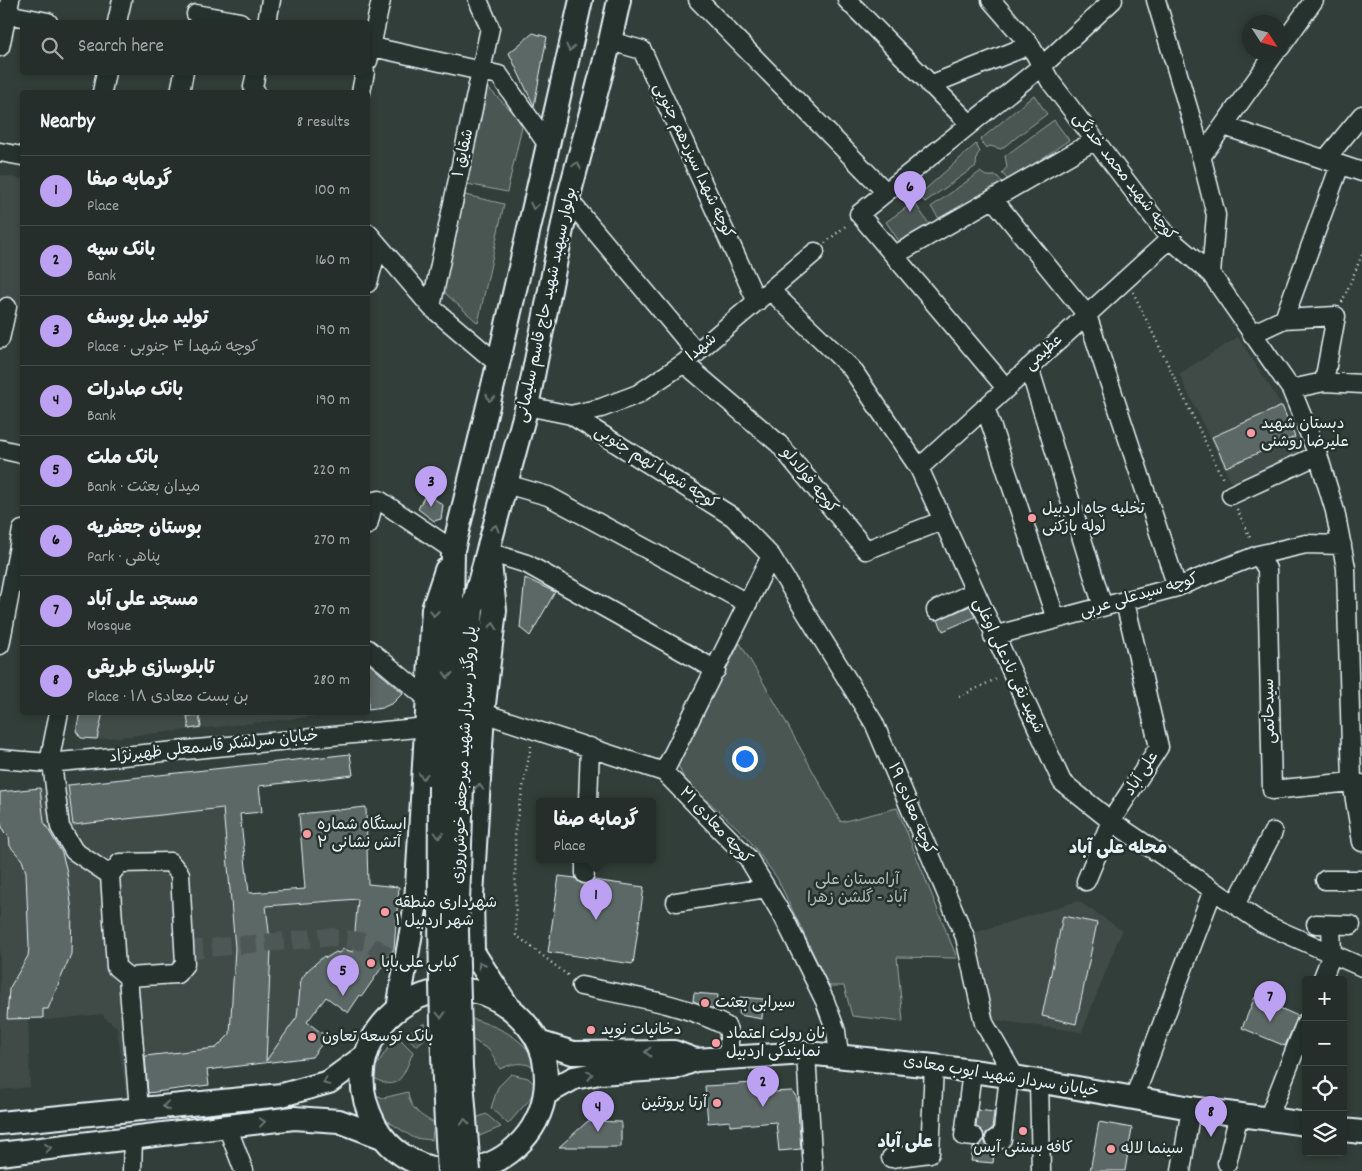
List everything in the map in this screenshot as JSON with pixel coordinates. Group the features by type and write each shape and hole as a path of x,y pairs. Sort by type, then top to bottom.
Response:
{"main road":[{"name":"بولوار سپهبد شهید حاج قاسم سلیمانی","path":"462,609 453,550 498,364 581,0"},
{"name":"بولوار سپهبد شهید حاج قاسم سلیمانی","path":"462,609 489,552 527,406 568,199 619,0"},
{"path":"398,1009 416,903 434,609 453,550"},
{"path":"462,1171 498,1165 523,1142 537,1120 545,1094 546,1067 538,1042 523,1019 508,1005 473,952 472,896 483,713 495,610 489,552"},
{"name":"پل روگذر سردار شهید میرجعفر خوش‌روزی","path":"462,609 462,786 458,931 461,1067 469,1171"},
{"name":"پل روگذر سردار شهید میرجعفر خوش‌روزی","path":"450,1171 443,1078 439,932 440,786 462,609"},
{"path":"416,903 430,915 449,915 462,911 472,896"},
{"path":"444,1171 406,1164 382,1137 368,1112 363,1084 366,1055 378,1030 398,1009 423,994 452,988 482,992 508,1005"},
{"name":"خیابان سردار شهید ایوب معادی","path":"538,1042 572,1053 674,1052 695,1060"},
{"name":"خیابان سردار شهید ایوب معادی","path":"545,1094 574,1078 599,1073 674,1068 695,1060 806,1053 839,1055 972,1071 1191,1108 1302,1123"},
{"path":"0,1123 282,1095 329,1082 366,1055"},
{"path":"0,1154 294,1118 338,1122 382,1137"},
{"path":"1347,1130 1362,1132"}],"street":[{"path":"117,20 122,0"},
{"path":"267,20 271,0"},
{"path":"370,44 381,0"},
{"name":"شقایق ۱","path":"431,307 490,28 478,0"},
{"path":"698,0 885,191"},
{"path":"847,0 970,124"},
{"name":"کوچه شهید محمد خدنگی","path":"990,0 1030,45 1050,81 1170,238 1211,274 1291,389 1318,455 1335,511 1342,545 1354,569 1357,783 1362,842"},
{"path":"1006,388 859,214 885,191 1042,66 1113,0"},
{"path":"1156,0 1216,215 1211,274"},
{"path":"1287,38 1314,0"},
{"path":"0,48 8,7 43,20"},
{"path":"196,12 231,20"},
{"name":"کوچه شهدا سیزدهم جنوبی","path":"610,41 642,50 763,296"},
{"path":"930,84 1030,45"},
{"path":"370,52 482,70 499,75 548,145"},
{"path":"1201,158 1270,60"},
{"path":"102,90 105,75"},
{"path":"180,90 183,75"},
{"path":"255,90 256,75"},
{"path":"361,90 364,75"},
{"path":"1284,319 1333,162 1362,115"},
{"path":"1224,126 1362,172"},
{"path":"895,256 1094,141"},
{"path":"0,152 20,156"},
{"path":"568,199 690,358"},
{"path":"993,199 1087,315 1177,588"},
{"name":"عظیمی","path":"919,468 1170,238"},
{"path":"373,239 431,307 498,364"},
{"path":"370,265 373,239"},
{"name":"شهدا","path":"571,415 601,408 638,394 690,358 814,252"},
{"name":"شهید نقی نادعلی اوغلی","path":"763,296 852,370 919,468 993,636 1062,782 1111,821 1262,923 1362,967"},
{"path":"0,339 7,307"},
{"path":"1252,334 1284,319 1336,316 1324,382"},
{"name":"کوچه فولادلو","path":"690,358 778,444 866,550 942,521"},
{"path":"1029,367 1103,607"},
{"path":"1291,389 1324,382 1362,384"},
{"name":"کوچه شهدا نهم جنوبی","path":"527,406 571,415 733,517 771,556"},
{"path":"985,407 1056,620"},
{"path":"0,449 20,454"},
{"path":"1231,495 1318,455"},
{"path":"506,484 548,496 747,604"},
{"path":"370,515 374,501 379,500 453,550"},
{"path":"0,645 20,540"},
{"name":"کوچه سیدعلی عربی","path":"993,636 1177,588 1258,555 1306,544 1342,545"},
{"path":"489,552 527,564 716,670"},
{"name":"سیدحاتمی","path":"1258,555 1267,569 1272,790 1357,783"},
{"path":"664,772 771,556"},
{"name":"کوچه معادی ۱۹","path":"771,556 874,723 965,937 984,1023 1012,1077"},
{"path":"936,610 974,592"},
{"name":"علی آباد","path":"1086,881 1111,821 1159,748 1125,602"},
{"path":"370,652 429,700"},
{"name":"کوچه معادی ۲۱","path":"483,713 664,772 748,858 784,918 826,1001 836,1031 839,1055"},
{"path":"58,715 50,763 60,827 74,850 110,875"},
{"name":"خیابان سرلشکر قاسمعلی ظهیرنژاد","path":"0,758 50,763 427,727"},
{"path":"588,798 590,747"},
{"path":"1235,905 1273,832"},
{"path":"170,862 180,874 185,964 177,974 128,977 116,967 110,875 120,863 170,862"},
{"path":"1325,880 1362,880"},
{"path":"676,902 766,888"},
{"path":"1134,1098 1213,890"},
{"path":"1324,976 1332,954 1324,925 1351,925"},
{"path":"128,977 139,1109"},
{"path":"581,986 668,1005 726,1026 729,1033 730,1058"},
{"path":"1268,1119 1302,1032"},
{"path":"806,1053 813,1171"},
{"path":"891,1158 930,1153 934,1066"},
{"path":"972,1071 964,1136 974,1137"},
{"path":"995,1139 1002,1140 1012,1077"},
{"path":"1039,1082 1041,1171"},
{"path":"1181,1171 1191,1108"},
{"path":"1227,1163 1238,1114"},
{"path":"227,1126 244,1171"},
{"path":"132,1171 133,1138"}],"path":[{"path":"814,252 859,214"},
{"path":"1336,316 1362,255"},
{"path":"1127,278 1258,555"},
{"path":"959,697 1010,672"},
{"path":"535,729 514,828 516,935 581,986"}],"shaded area":[{"path":"0,175 20,179 20,306 0,303"},
{"name":"دبستان شهید علیرضا روشنی","path":"1238,337 1285,410 1305,455 1234,488 1179,374"},
{"path":"80,715 327,715 91,740 81,738 76,731"},
{"path":"68,785 71,806 237,788 249,893 376,884 372,938 308,1007 315,1012 287,1053 294,1060 208,1070 209,1085 126,1096 117,1027 104,1017 103,1014 47,1020 28,1018 30,1087 0,1090 0,820 21,791"},
{"path":"1078,901 1122,930 1082,1032 994,1020 970,934"}],"green space":[{"path":"487,87 523,122 507,192 467,184"},
{"path":"1034,95 1047,114 1001,149 990,146 986,148 980,140"},
{"path":"1054,120 1069,140 1009,181 1002,173 1007,167 1005,156"},
{"path":"976,144 980,152 977,155 976,166 925,202 919,195"},
{"path":"980,172 986,176 997,176 1004,184 940,220 931,207"},
{"path":"465,195 504,204 478,323 447,295 443,288"},
{"path":"914,202 929,224 899,241 886,222"},
{"name":"آرامستان علی آباد - گلشن زهرا","path":"740,643 841,822 897,808 957,958 897,957 903,1022 852,1016 844,986 829,986 777,878 747,837 684,779 677,762"},
{"path":"469,1018 500,1029 519,1041 533,1058 537,1068 518,1064 500,1069 489,1050 470,1038"},
{"path":"425,1023 427,1037 416,1046 405,1034"},
{"path":"400,1039 413,1052 406,1069 402,1076 393,1083 379,1081 370,1075 388,1048"},
{"path":"511,1074 528,1078 537,1086 529,1100 508,1124 491,1108 498,1087"},
{"path":"369,1092 383,1098 408,1092 413,1107 434,1123 432,1140 414,1138 381,1117"},
{"path":"486,1114 501,1127 477,1137 476,1118"}],"building":[{"path":"533,33 547,37 534,106 509,53"},
{"path":"1282,406 1295,437 1226,467 1212,437"},
{"path":"426,493 443,505 441,519 434,521 418,509"},
{"path":"525,578 555,592 530,636 520,628"},
{"path":"970,606 975,617 943,631 938,620"},
{"path":"370,665 403,693 393,703 382,708 370,710"},
{"path":"79,715 102,715 97,739 81,738 76,731"},
{"path":"199,715 201,727 189,729 187,716"},
{"path":"350,754 353,775 259,786 262,812 240,814 249,893 305,889 299,814 366,807 368,884 399,887 394,949 348,1013 326,997 307,1022 327,1037 312,1057 207,1070 209,1085 148,1093 145,1056 216,1048 230,1034 235,948 223,808 73,825 68,785","holes":["358,899 353,952 343,949 339,953 336,952 326,958 324,956 307,971 301,980 297,1017 266,1061 271,949 266,906"]},
{"path":"40,788 44,822 62,853 67,872 72,911 71,954 48,1009 43,1009 43,1018 7,1019 9,989 28,956 29,947 26,872 22,860 10,846 9,837 4,832 0,821 0,792"},
{"path":"559,876 575,878 585,885 593,880 644,887 633,964 548,952"},
{"path":"1063,916 1097,923 1076,1024 1042,1016"},
{"name":"سیرابی بعثت","path":"694,993 718,995 716,1010 693,1001"},
{"path":"740,997 763,999 762,1019 739,1015"},
{"path":"1255,997 1298,1016 1285,1046 1242,1028"},
{"path":"772,1082 773,1092 792,1091 797,1098 801,1149 779,1151 776,1122 730,1126 730,1121 708,1123 705,1086"},
{"path":"978,1110 994,1112 992,1129 986,1133 984,1138 983,1132 976,1127"},
{"path":"588,1121 621,1122 621,1147 559,1147"},
{"name":"سینما لاله","path":"1099,1122 1132,1128 1125,1171 1090,1171"},
{"path":"984,1139 986,1145 994,1149 993,1163 971,1161 973,1148 979,1146"}],"tunnel":[{"path":"185,950 331,937 367,942 389,957 408,958"}],"place":[{"name":"بوستان جعفریه","path":"910,212"},
{"name":"دبستان شهید علیرضا روشنی","path":"1251,433"},
{"name":"تولید مبل یوسف","path":"431,507"},
{"name":"تخلیه چاه اردبیل لوله بازکنی","path":"1032,518"},
{"name":"ایستگاه شماره ۲ آتش نشانی","path":"307,834"},
{"name":"شهرداری منطقه ۱ شهر اردبیل","path":"385,912"},
{"name":"گرمابه صفا","path":"596,920"},
{"name":"کبابی علی‌بابا","path":"371,963"},
{"name":"بانک ملت","path":"343,996"},
{"name":"سیرابی بعثت","path":"705,1003"},
{"name":"مسجد علی آباد","path":"1270,1022"},
{"name":"دخانیات نوید","path":"591,1030"},
{"name":"بانک توسعه تعاون","path":"312,1037"},
{"name":"نان رولت اعتماد نمایندگی اردبیل","path":"716,1043"},
{"name":"آرتا پروتئین","path":"717,1103"},
{"name":"بانک سپه","path":"763,1107"},
{"name":"کافه بستنی آیس","path":"1023,1131"},
{"name":"بانک صادرات","path":"598,1132"},
{"name":"تابلوسازی طریقی","path":"1211,1137"},
{"name":"سینما لاله","path":"1111,1149"}],"district":[{"name":"محله علی آباد","path":"1118,849"},
{"name":"علی آباد","path":"905,1143"}]}
